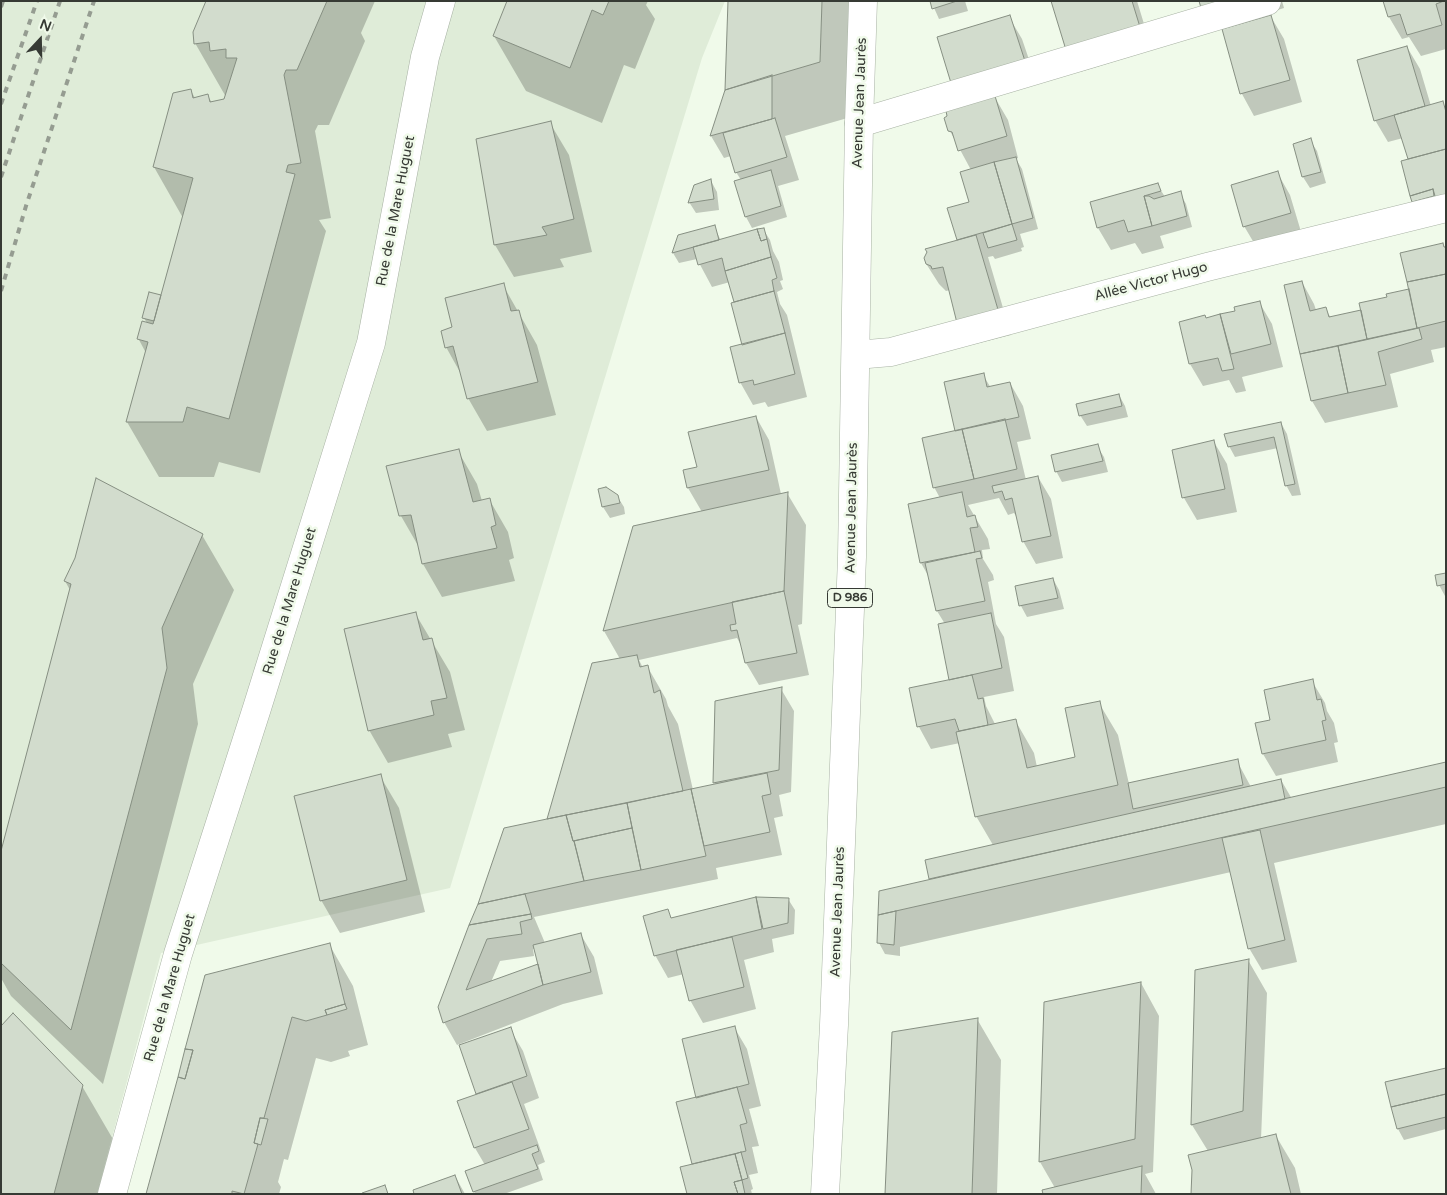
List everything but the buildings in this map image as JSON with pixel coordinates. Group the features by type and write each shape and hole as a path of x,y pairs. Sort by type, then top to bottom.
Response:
{"street":[{"name":"Rue de la Mare Huguet","path":"112,1194 178,954 371,343 425,57 441,1"},
{"name":"Avenue Jean Jaurès","path":"826,1194 852,557 859,123 863,1"},
{"path":"859,123 1267,1"},
{"name":"Allée Victor Hugo","path":"856,355 891,352 1207,267 1446,208"}],"shaded area":[{"path":"1,1 725,1 702,58 450,888 161,953 97,1194 1,1194"}],"railway":[{"path":"1,7 3,1"},
{"path":"1,104 37,1"},
{"path":"1,177 60,1"},
{"path":"1,291 26,206 94,1"}]}
